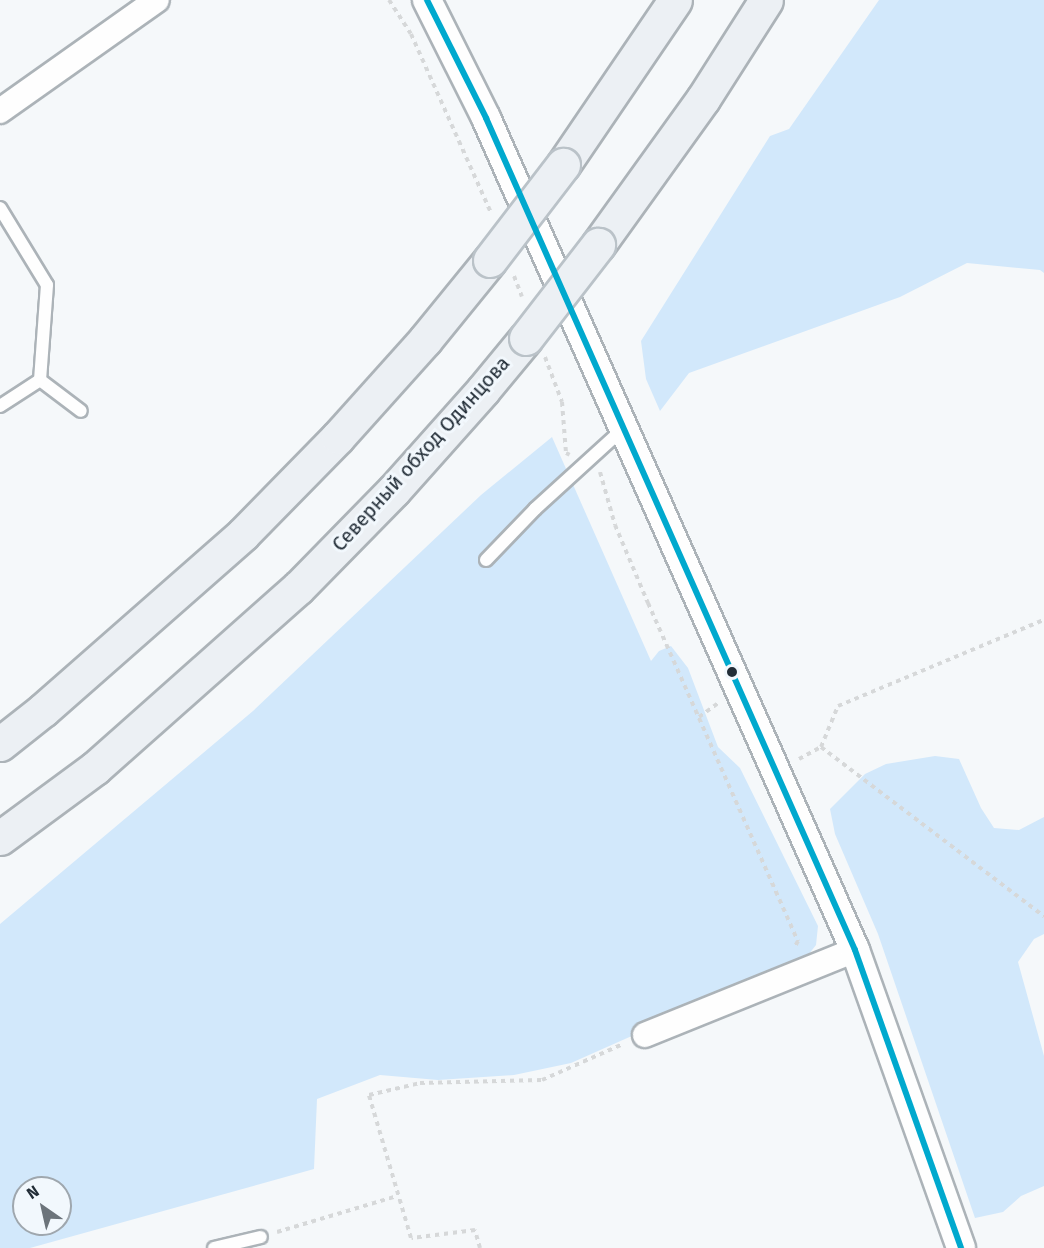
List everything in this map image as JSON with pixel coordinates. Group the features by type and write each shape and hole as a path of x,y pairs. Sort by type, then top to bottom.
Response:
{"highway":[{"path":"0,744 43,710 243,534 346,429 425,340 502,266 563,165 675,0"},
{"name":"Северный обход Одинцова","path":"0,838 95,768 298,588 394,490 483,390 534,343 598,245 703,99 765,0"}],"street":[{"path":"0,111 157,0"},
{"path":"427,0 486,118 855,950 961,1248"},
{"path":"645,1035 855,950"}],"lane":[{"path":"0,208 47,285 40,380"},
{"path":"0,406 40,380"},
{"path":"40,380 81,411"},
{"path":"486,560 535,509 624,429"},
{"path":"214,1248 261,1237"}],"path":[{"path":"389,0 411,34 492,218"},
{"path":"502,266 525,304"},
{"path":"534,343 562,402 566,453 600,472 615,525 798,941 784,962 788,976"},
{"path":"777,771 821,747 838,706 1044,620"},
{"path":"699,717 720,702"},
{"path":"821,747 1044,916"},
{"path":"480,1248 476,1230 411,1238 369,1095 420,1083 542,1080 645,1035"},
{"path":"261,1237 397,1196"}],"shaded area":[{"path":"879,0 1044,0 1044,273 1040,270 967,263 900,297 689,373 660,411 646,379 641,341 770,136 789,129"},
{"path":"552,437 651,661 659,651 671,646 688,668 718,747 740,768 818,926 816,945 805,959 571,1063 514,1075 438,1080 380,1075 317,1099 314,1169 30,1248 0,1248 0,924 253,711 481,495"},
{"path":"935,756 959,759 981,808 994,828 1019,830 1044,817 1044,934 1034,939 1018,962 1044,1056 1044,1186 1021,1196 1003,1212 975,1218 878,934 835,834 830,809 865,774 886,764"}],"transit line":[{"path":"427,0 486,118 855,950 961,1248"}]}
